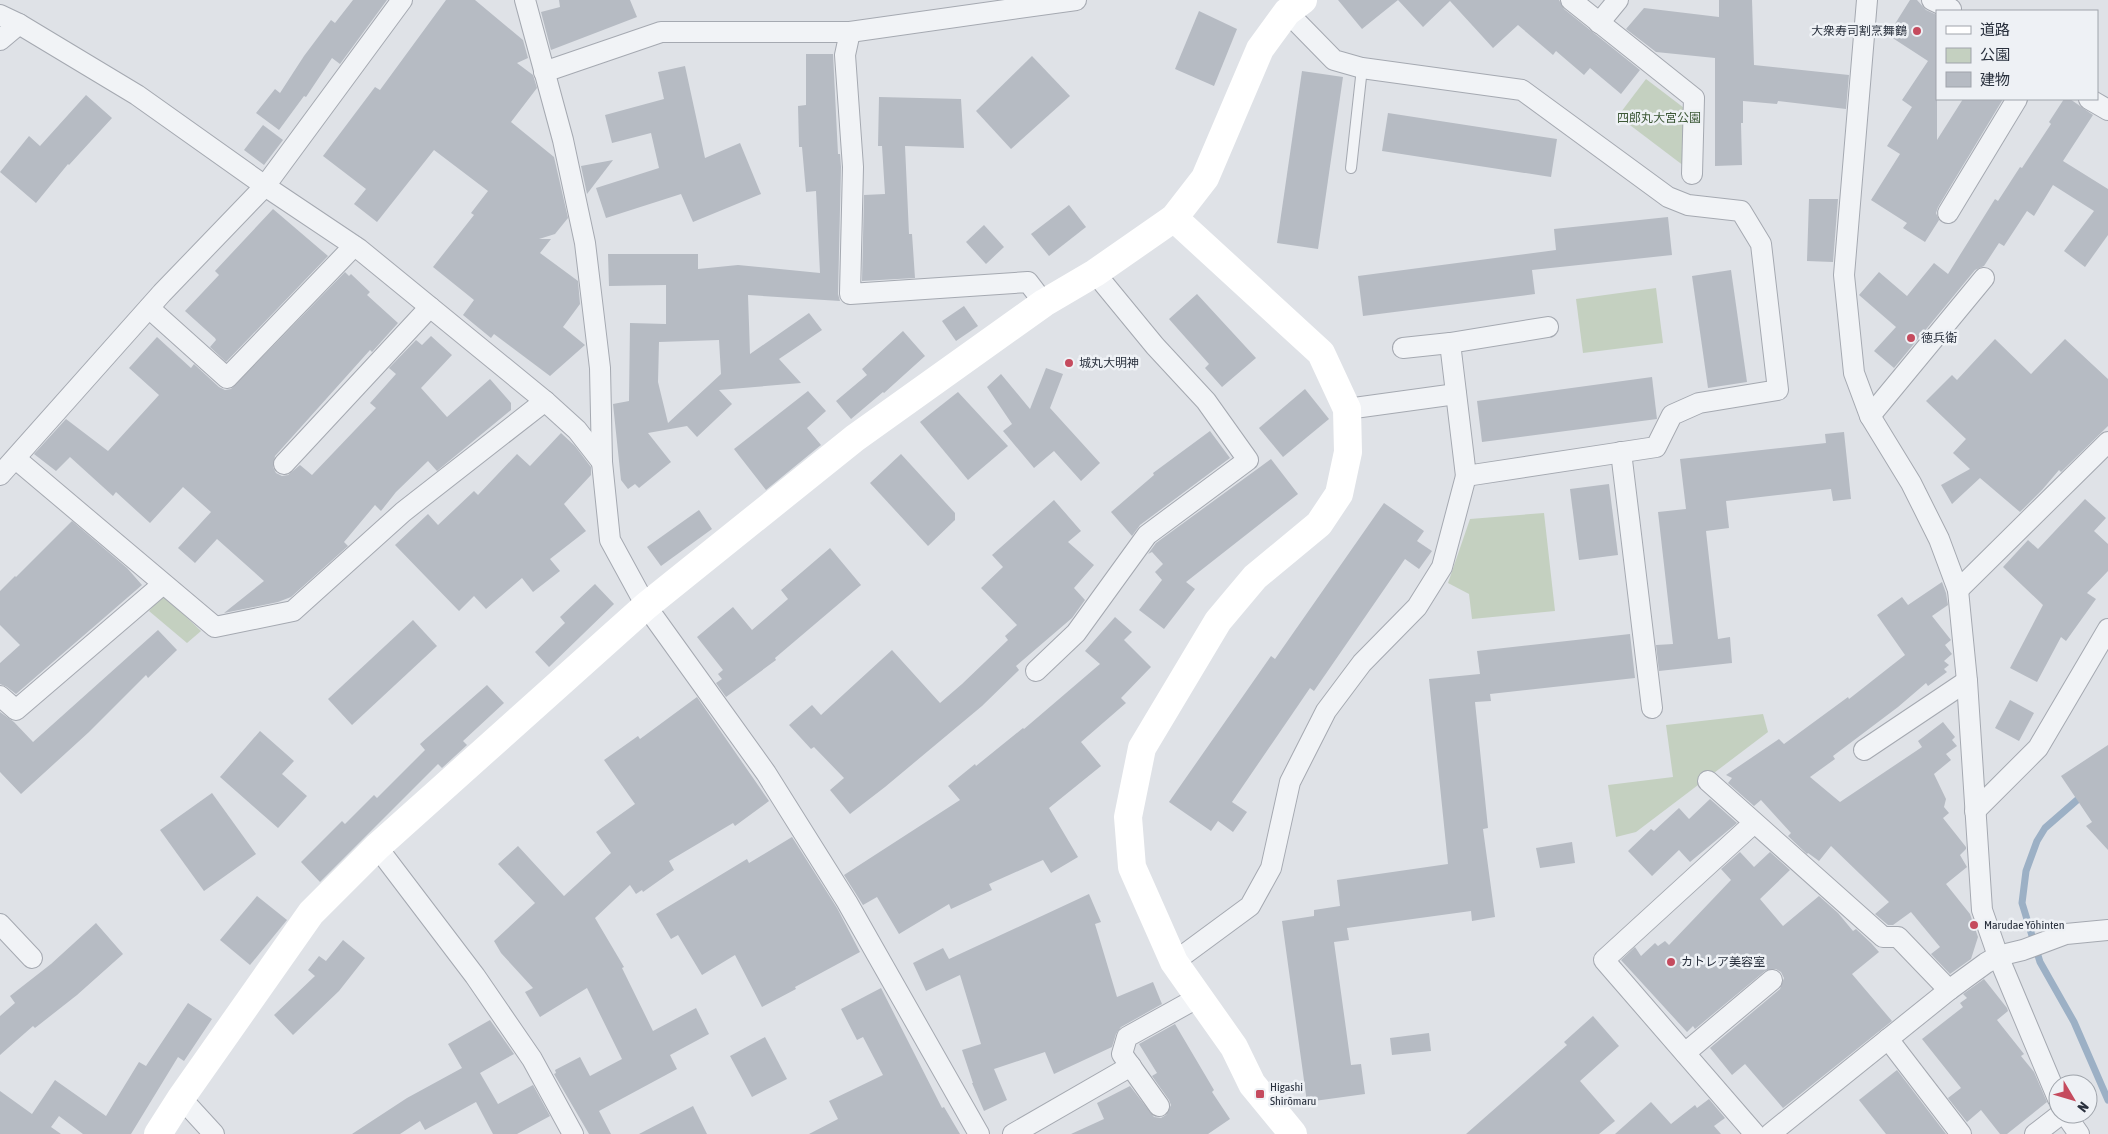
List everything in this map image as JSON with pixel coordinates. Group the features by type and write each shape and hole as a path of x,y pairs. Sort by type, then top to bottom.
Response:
{"street":[{"path":"0,475 149,308 265,186 402,0"},
{"path":"525,0 563,140 585,243 600,368 602,462 610,540 646,606 766,773 847,902 979,1134"},
{"path":"544,72 661,32 850,32 1076,0"},
{"path":"1571,0 1694,98 1692,174"},
{"path":"1599,23 1618,0"},
{"path":"1867,0 1844,276 1854,373 1870,416 1911,483 1939,539 1958,590 1967,681 1982,910 1998,956 2048,1075"},
{"path":"1932,0 1954,7"},
{"path":"158,1134 181,1098 311,913 377,847 646,606 855,438 1044,303 1095,273 1174,218 1205,178 1260,50 1295,6 1334,60 1362,68 1522,90 1668,197 1688,205 1741,211 1761,244 1778,390 1699,402 1672,415 1656,447 1466,476"},
{"path":"0,15 19,24 137,95 265,186 354,246 545,401 577,430 602,462"},
{"path":"0,40 19,24"},
{"path":"850,32 845,55 853,167 850,294 1028,282 1044,303"},
{"path":"1948,213 2016,100"},
{"path":"2090,100 2108,110"},
{"path":"1174,218 1320,353 1347,409 1348,452 1339,494 1319,524 1255,577 1218,621 1142,748 1128,817 1132,867 1174,962 1234,1047 1252,1084 1293,1134"},
{"path":"149,308 227,378 354,246"},
{"path":"1036,671 1076,632 1147,535 1248,460 1206,401 1155,346 1095,273"},
{"path":"1870,416 1984,278"},
{"path":"284,464 430,307"},
{"path":"1403,348 1450,343 1548,327"},
{"path":"1174,962 1250,906 1271,868 1290,782 1326,711 1362,663 1417,607 1442,567 1466,476 1450,343"},
{"path":"1347,409 1456,394"},
{"path":"16,459 214,627 294,611 403,512 545,401"},
{"path":"1958,590 2108,442"},
{"path":"1622,452 1652,708"},
{"path":"0,696 16,710 163,584"},
{"path":"1975,811 2038,748 2108,629"},
{"path":"1864,750 1967,681"},
{"path":"1708,781 1883,937 1898,937 1949,990"},
{"path":"1754,822 1604,960 1755,1134"},
{"path":"377,847 475,976 527,1052 573,1134"},
{"path":"0,924 32,958"},
{"path":"1770,1134 1949,990 1986,963 1998,956 2023,950 2066,934 2108,930"},
{"path":"1685,1053 1772,980"},
{"path":"1160,1106 1122,1054 1126,1037 1199,997"},
{"path":"1888,1039 1961,1134"},
{"path":"1013,1134 1131,1066"},
{"path":"181,1098 214,1134"},
{"path":"2034,1134 2048,1124"},
{"path":"2071,1124 2079,1134"}],"lane":[{"path":"1351,168 1362,68"}],"green space":[{"name":"四郎丸大宮公園","path":"1646,79 1688,111 1684,166 1618,116"},
{"path":"1656,288 1663,343 1583,353 1576,299"},
{"path":"1544,513 1555,611 1472,619 1469,594 1448,583 1470,519"},
{"path":"163,595 201,631 187,643 149,611"},
{"path":"1763,714 1768,732 1636,832 1616,837 1608,785 1673,777 1666,725"}],"building":[{"path":"353,0 387,0 340,64 332,58 306,97 304,96 279,130 256,113 275,89 280,93 304,56 331,20 335,23"},
{"path":"446,0 475,0 523,40 528,58 517,63 533,75 537,88 511,122 554,157 568,218 555,234 539,239 551,239 540,253 578,281 580,304 563,327 585,345 550,376 494,334 491,338 463,315 474,300 433,267 474,215 471,213 488,191 434,150 377,222 354,204 366,189 323,156 375,87 380,90"},
{"path":"559,0 630,0 637,17 551,50 541,12 560,7"},
{"path":"1338,0 1398,0 1362,29"},
{"path":"1398,0 1559,0 1564,9 1640,70 1621,94 1590,68 1584,75 1556,51 1553,55 1518,25 1493,48 1450,1 1423,27"},
{"path":"1719,0 1752,0 1754,65 1849,75 1846,109 1778,101 1777,104 1743,101 1743,123 1741,123 1742,165 1715,166 1715,58 1656,52 1626,29 1644,8 1719,17"},
{"path":"1910,0 1917,0 1926,10 1936,15 1937,140 1962,100 2002,100 1938,207 1936,213 1939,220 1925,242 1903,228 1907,223 1871,200 1900,154 1887,146 1912,107 1902,100 1928,61 1888,35"},
{"path":"1199,11 1237,29 1214,86 1175,69"},
{"path":"806,54 833,54 838,154 840,154 841,167 838,294 840,301 748,295 750,354 809,313 822,330 779,359 801,383 719,390 732,404 697,437 687,426 648,433 671,462 639,488 635,484 628,489 621,480 613,404 629,401 630,323 666,324 666,285 609,286 608,254 698,254 698,269 738,265 820,273 816,191 806,192 802,147 799,147 798,106 806,105","holes":["719,340 721,374 668,423 658,382 659,342"]},
{"path":"1032,56 1070,96 1011,149 976,111"},
{"path":"685,66 705,158 740,143 761,194 693,222 681,194 606,218 596,188 659,168 651,133 612,143 605,115 664,99 658,72"},
{"path":"1302,71 1343,77 1318,249 1277,243"},
{"path":"86,95 112,118 68,164 36,203 0,172 29,136 40,146"},
{"path":"879,97 961,99 964,148 905,146 909,234 912,234 915,278 862,281 864,195 885,194 882,146 878,146"},
{"path":"2063,100 2071,100 2093,115 2063,161 2108,189 2108,235 2085,267 2064,251 2094,211 2053,185 2034,216 2027,211 2004,246 1999,243 1984,266 1975,270 1894,368 1874,351 1896,327 1859,295 1879,272 1907,296 1934,263 1948,274 1995,199 1998,201 2020,167 2022,168 2051,124 2049,122"},
{"path":"1388,113 1557,139 1551,177 1382,151"},
{"path":"263,125 283,140 264,165 244,150"},
{"path":"613,160 587,194 581,166"},
{"path":"1809,199 1838,199 1833,262 1807,261"},
{"path":"1069,205 1086,227 1049,256 1031,234"},
{"path":"273,209 328,256 226,362 210,347 216,340 215,338 185,311 219,275 215,271"},
{"path":"1668,217 1672,255 1532,270 1535,294 1363,316 1358,276 1556,250 1554,229"},
{"path":"984,225 1004,247 986,264 966,242"},
{"path":"1731,270 1747,382 1708,388 1692,276"},
{"path":"345,272 349,276 351,274 370,292 367,295 398,323 372,352 370,350 275,456 273,467 276,473 282,476 288,475 300,465 312,475 376,408 370,403 396,374 389,368 416,340 422,345 431,336 452,355 421,388 447,417 490,379 511,403 511,410 437,471 428,461 396,492 381,511 375,505 344,542 348,546 291,597 278,602 224,613 264,581 217,539 195,563 178,548 211,512 183,487 150,523 116,492 113,496 70,457 56,471 34,454 66,419 108,451 159,395 129,368 157,337 191,368 194,364 219,387 225,390 231,389"},
{"path":"1197,294 1256,358 1222,387 1205,368 1209,364 1169,319"},
{"path":"964,306 978,326 956,341 942,321"},
{"path":"903,331 925,356 884,393 851,419 836,401 867,375 862,369"},
{"path":"1995,339 2031,374 2065,339 2108,379 2108,426 2061,472 2059,470 2020,512 1980,478 1952,504 1941,485 1970,469 1953,453 1966,439 1926,401 1952,375 1957,380"},
{"path":"1046,368 1063,374 1050,408 1100,463 1081,481 1054,451 1034,468 1003,431 1012,424 987,387 1001,374 1030,409"},
{"path":"1652,377 1657,419 1482,442 1477,401"},
{"path":"1305,389 1329,419 1283,457 1259,428"},
{"path":"808,391 826,411 807,428 821,445 766,490 734,449"},
{"path":"958,392 1008,446 968,480 920,422"},
{"path":"1210,431 1230,458 1140,525 1132,536 1111,512 1154,475 1153,473"},
{"path":"1844,432 1851,499 1833,501 1831,489 1726,501 1729,528 1706,531 1718,639 1730,637 1732,663 1659,671 1656,645 1673,644 1658,512 1686,509 1680,459 1826,443 1825,434"},
{"path":"561,433 575,446 591,467 591,475 564,504 586,531 550,559 560,571 533,592 522,578 486,609 474,596 459,611 395,545 428,514 438,525 474,491 478,495 517,454 530,466"},
{"path":"901,454 955,513 955,520 928,546 870,483"},
{"path":"1271,459 1298,494 1186,582 1195,589 1164,629 1139,610 1162,580 1155,572 1163,564 1152,552 1148,554 1156,543"},
{"path":"1609,484 1618,555 1579,560 1570,489"},
{"path":"2085,499 2106,518 2094,531 2108,544 2108,571 2087,593 2096,599 2066,641 2061,637 2037,682 2010,668 2043,605 2003,567 2028,540 2038,549"},
{"path":"1054,500 1081,531 1068,542 1094,565 1074,588 1085,600 1072,618 1016,666 1019,670 982,706 850,814 830,790 844,778 814,747 811,749 789,725 812,705 821,715 892,650 940,703 1008,640 1005,636 1017,625 981,588 1003,567 992,555"},
{"path":"1384,503 1424,531 1417,541 1432,551 1419,569 1405,559 1314,691 1310,688 1232,802 1247,812 1233,832 1218,821 1211,831 1169,802 1271,656 1275,659"},
{"path":"699,510 712,529 661,566 647,547"},
{"path":"72,521 127,568 142,585 16,694 0,684 0,663 20,645 0,625 0,591"},
{"path":"830,548 861,585 775,658 776,660 726,697 716,683 722,679 718,674 723,670 697,637 733,607 752,630 788,599 781,590"},
{"path":"1942,582 1948,605 1932,616 1951,640 1945,645 1952,654 1944,661 1949,665 1944,669 1947,672 1928,686 1926,683 1898,707 1833,756 1835,759 1810,777 1840,802 1922,747 1918,741 1943,722 1955,737 1952,740 1957,746 1946,754 1951,760 1934,774 1946,799 1944,807 1949,813 1943,818 1966,847 1960,855 1967,867 1946,884 1970,914 1978,937 1971,959 1950,974 1931,954 1940,947 1911,912 1893,925 1888,925 1875,914 1889,902 1831,846 1819,861 1807,854 1788,836 1791,833 1761,800 1754,806 1728,783 1732,778 1726,775 1779,739 1784,744 1848,697 1849,699 1905,655 1877,615 1902,597 1908,605"},
{"path":"595,584 614,604 549,667 535,652 565,623 560,617"},
{"path":"1115,617 1132,632 1124,640 1151,667 1121,698 1126,703 1081,742 1101,766 1049,808 1078,857 1051,873 1043,860 989,884 992,890 951,909 949,904 899,934 877,897 863,905 844,875 960,800 948,786 1024,729 1100,664 1085,651"},
{"path":"413,620 437,646 352,725 328,699"},
{"path":"158,630 177,650 148,678 146,675 89,732 21,794 0,772 0,712 14,722 33,742"},
{"path":"1630,634 1635,678 1490,694 1491,701 1475,702 1488,828 1483,829 1495,917 1472,921 1471,911 1347,928 1349,940 1334,942 1351,1065 1361,1064 1365,1094 1307,1102 1282,921 1314,916 1314,910 1340,906 1337,880 1448,864 1429,679 1480,674 1477,651"},
{"path":"487,685 504,703 463,741 467,745 442,768 438,764 320,882 301,862 342,821 345,824 374,795 377,798 425,750 420,744"},
{"path":"697,697 769,801 735,826 733,823 669,861 674,870 643,892 642,890 636,894 630,885 595,918 624,967 622,968 653,1031 696,1008 709,1034 670,1055 677,1069 599,1111 611,1134 589,1134 554,1074 556,1073 555,1070 580,1057 590,1076 622,1059 587,988 540,1017 525,992 533,988 501,953 494,941 535,903 498,864 518,846 564,896 611,853 596,832 635,804 604,760 638,736 640,739"},
{"path":"2010,700 2034,713 2019,741 1995,728"},
{"path":"260,731 294,761 282,774 307,796 278,828 220,777"},
{"path":"2108,745 2108,850 2086,826 2092,822 2061,776"},
{"path":"212,793 256,854 204,891 160,830"},
{"path":"1710,799 1737,823 1690,862 1679,850 1652,876 1628,851 1651,829 1654,831 1679,808 1689,819"},
{"path":"792,837 837,908 860,952 762,1007 735,955 702,975 678,935 671,939 656,914 747,859 749,863"},
{"path":"1572,842 1575,863 1540,868 1536,848"},
{"path":"1740,852 1754,867 1770,852 1790,870 1760,899 1783,926 1819,896 1838,913 1853,931 1856,929 1871,943 1879,952 1852,974 1892,1021 1783,1108 1745,1064 1732,1075 1710,1048 1780,989 1784,978 1781,972 1776,969 1765,971 1695,1029 1693,1026 1687,1032 1621,960 1635,947 1641,956 1655,943 1658,946 1665,941 1669,945 1731,880 1721,869"},
{"path":"1089,894 1101,922 1095,924 1117,997 1153,982 1162,1004 1121,1027 1116,1034 1112,1047 1054,1074 1045,1052 994,1069 1007,1100 984,1111 972,1083 962,1050 981,1044 960,975 926,991 913,963 943,948 949,959"},
{"path":"257,896 287,920 250,965 220,940"},
{"path":"96,923 123,954 77,995 35,1028 33,1026 0,1055 0,1016 15,1003 10,996 51,964"},
{"path":"343,940 365,958 339,991 293,1035 274,1015 315,976 308,970 319,956 326,961"},
{"path":"1984,979 2007,1008 2008,1011 1997,1020 2024,1054 2021,1056 2034,1072 2047,1102 2007,1134 2000,1134 1981,1110 1967,1122 1948,1098 1961,1088 1922,1039 1963,1007 1960,1003 1967,998 1963,994"},
{"path":"881,988 942,1108 944,1107 960,1134 809,1134 838,1119 829,1101 883,1075 863,1037 857,1040 841,1009"},
{"path":"188,1003 212,1019 184,1061 178,1057 131,1134 83,1134 59,1116 51,1127 61,1134 0,1134 0,1091 32,1114 55,1080 106,1116 139,1062 146,1066"},
{"path":"1593,1016 1619,1046 1580,1081 1615,1121 1599,1134 1466,1134 1567,1045 1564,1042"},
{"path":"490,1020 514,1054 480,1073 498,1104 533,1085 550,1116 517,1134 493,1134 476,1102 425,1130 420,1121 400,1134 352,1134 407,1098 462,1068 448,1044"},
{"path":"1175,1024 1214,1090 1212,1092 1230,1119 1208,1134 1071,1134 1104,1119 1097,1103 1130,1086 1154,1117 1161,1118 1166,1115 1171,1105 1152,1076 1157,1073 1139,1044"},
{"path":"1429,1033 1431,1051 1392,1055 1390,1038"},
{"path":"765,1037 787,1079 752,1097 730,1056"},
{"path":"1897,1070 1946,1134 1886,1134 1859,1100"},
{"path":"1709,1099 1725,1118 1714,1126 1721,1134 1615,1134 1651,1102 1671,1124 1695,1105 1697,1108"},
{"path":"693,1106 707,1134 639,1134"}],"waterway":[{"path":"2084,794 2045,828 2037,841 2026,871 2022,903 2040,962 2074,1022 2108,1100"}],"place":[{"name":"大衆寿司割烹舞鶴","path":"1917,31"},
{"name":"徳兵衛","path":"1911,338"},
{"name":"城丸大明神","path":"1069,363"},
{"name":"Marudae Yōhinten","path":"1974,925"},
{"name":"カトレア美容室","path":"1671,962"},
{"name":"Higashi Shirōmaru","path":"1260,1094"}]}
